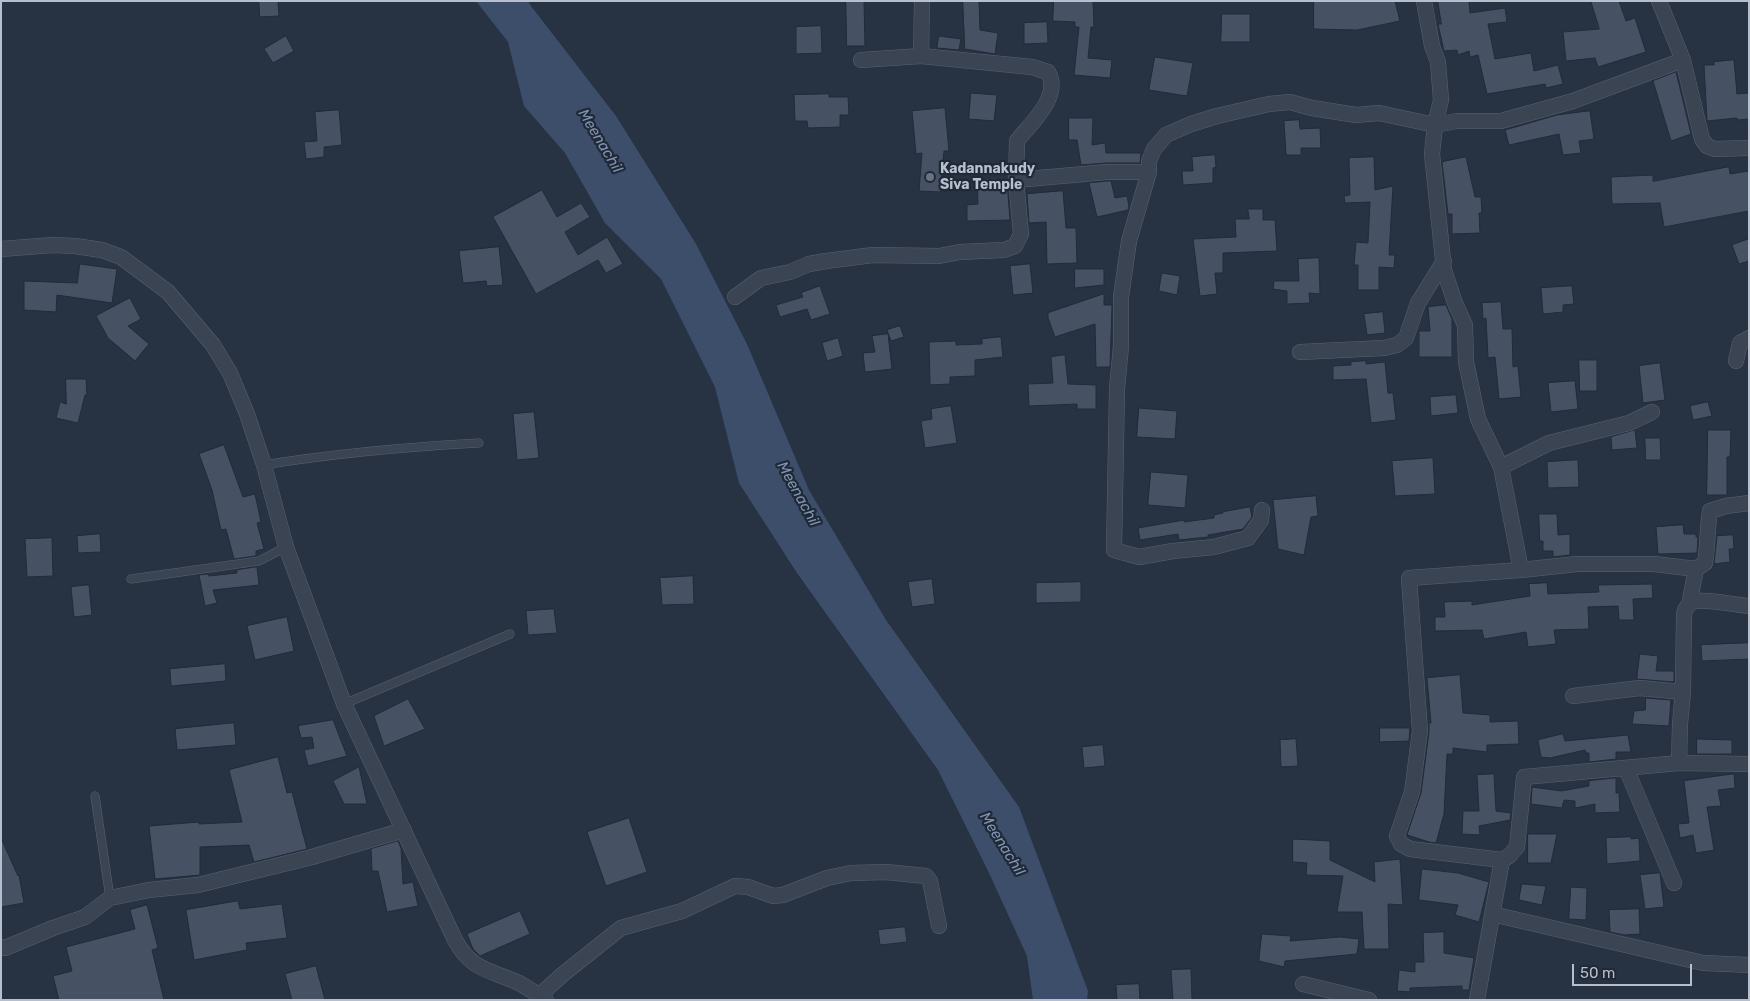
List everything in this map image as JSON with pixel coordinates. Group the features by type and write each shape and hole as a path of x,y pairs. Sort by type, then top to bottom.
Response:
{"street":[{"path":"921,56 922,1"},
{"path":"1424,1 1432,46 1438,62 1441,100 1434,125 1432,154 1444,270 1465,325 1466,362 1478,419 1500,468 1521,570"},
{"path":"1659,1 1683,60 1702,139 1706,146 1715,149 1749,148"},
{"path":"735,297 761,278 790,272 809,264 873,255 939,256 960,252 1004,250 1015,246 1022,234 1016,180 1017,141 1032,125 1050,93 1052,80 1048,72 1032,67 921,56 861,60"},
{"path":"1262,510 1261,520 1248,538 1214,548 1173,551 1139,557 1114,550 1121,297 1129,241 1149,172 1149,161 1154,149 1166,135 1191,124 1217,116 1269,104 1290,102 1312,108 1356,114 1379,113 1434,125 1457,121 1501,121 1573,101 1683,60"},
{"path":"1016,180 1107,172 1149,172"},
{"path":"1,249 53,245 75,246 102,250 121,257 168,292 213,345 230,373 247,414 264,465 286,547 344,704 462,953 473,964 519,983 542,998 562,975 621,928 682,911 735,886 748,887 773,896 783,895 827,878 851,874 886,872 926,876 930,881 939,926"},
{"path":"1300,352 1384,348 1397,345 1406,338 1418,303 1444,261"},
{"path":"1736,361 1740,343 1749,338"},
{"path":"1500,468 1549,443 1630,423 1652,412"},
{"path":"1749,503 1726,506 1710,511 1705,563 1696,569 1644,564 1577,564 1409,578 1420,731 1412,792 1397,836 1402,844 1410,849 1502,860 1518,847 1524,777 1679,763 1749,764"},
{"path":"1679,763 1683,692 1684,614 1688,605 1696,569"},
{"path":"1688,605 1703,601 1749,606"},
{"path":"1573,696 1640,688 1683,692"},
{"path":"1626,768 1674,883"},
{"path":"1,947 5,948 53,928 86,917 110,898 148,890 198,885 404,830"},
{"path":"1477,1000 1502,860"},
{"path":"1492,914 1703,963 1749,965"},
{"path":"1303,984 1369,1000"}],"lane":[{"path":"264,465 345,453 479,443"},
{"path":"131,578 259,561 286,547"},
{"path":"344,704 510,634"},
{"path":"95,796 110,898"}],"water":[{"name":"Meenachil","path":"476,1 528,1 616,116 696,244 747,344 809,490 886,620 1019,807 1088,991 1087,1000 1033,1000 1027,956 989,873 938,770 797,573 739,483 715,387 661,279 605,223 565,153 524,106 508,42"}],"building":[{"path":"259,1 278,1 279,16 260,17"},
{"path":"846,1 864,1 865,46 847,46"},
{"path":"963,1 979,1 980,30 998,33 995,54 965,49"},
{"path":"1054,1 1093,1 1094,27 1091,27 1088,58 1112,60 1110,78 1074,75 1079,27 1075,27 1075,22 1053,21"},
{"path":"1314,1 1395,1 1400,21 1357,30 1314,29"},
{"path":"1438,1 1469,1 1470,13 1505,8 1507,22 1488,24 1495,59 1531,53 1534,71 1558,65 1563,84 1546,88 1545,84 1487,94 1478,55 1470,57 1469,51 1458,55 1457,50 1444,51 1438,24 1441,24"},
{"path":"1591,1 1619,1 1626,21 1635,18 1646,52 1598,67 1595,58 1566,61 1563,32 1599,29"},
{"path":"1222,14 1250,14 1250,42 1221,42"},
{"path":"1047,22 1048,43 1024,44 1024,23"},
{"path":"821,26 822,53 796,54 796,27"},
{"path":"286,36 294,51 273,63 264,49"},
{"path":"939,36 961,39 959,50 937,48"},
{"path":"1155,57 1193,63 1187,96 1149,90"},
{"path":"1734,60 1737,94 1749,93 1749,119 1737,120 1737,118 1707,121 1704,65 1714,65 1714,62"},
{"path":"1676,72 1691,134 1671,141 1653,81"},
{"path":"971,93 997,95 994,121 969,119"},
{"path":"829,94 829,97 848,97 849,115 840,115 840,127 808,128 807,121 795,121 794,95"},
{"path":"945,108 949,151 944,151 940,192 919,191 922,153 916,154 912,111"},
{"path":"339,110 342,145 324,147 324,157 306,159 304,142 317,141 315,112"},
{"path":"1590,111 1594,139 1579,141 1581,153 1563,155 1559,134 1509,145 1505,130 1557,115"},
{"path":"1069,118 1093,118 1092,145 1105,143 1106,153 1141,153 1140,163 1081,165 1077,140 1069,140"},
{"path":"1299,120 1300,129 1320,128 1321,148 1301,148 1301,155 1286,155 1284,121"},
{"path":"1215,155 1216,167 1213,168 1213,183 1183,185 1182,171 1193,171 1192,157"},
{"path":"1374,157 1375,190 1393,186 1389,255 1395,255 1394,268 1379,267 1379,290 1358,290 1358,265 1354,265 1356,242 1368,243 1370,202 1345,203 1344,196 1350,195 1349,158"},
{"path":"1466,157 1475,197 1481,197 1482,213 1479,213 1480,233 1452,234 1452,214 1448,214 1442,162"},
{"path":"1729,167 1730,174 1749,171 1749,211 1664,227 1660,203 1612,204 1611,177 1653,175 1653,181"},
{"path":"995,178 1007,181 1010,220 967,221 967,205 978,204 977,179"},
{"path":"1111,181 1115,198 1127,196 1128,210 1097,217 1089,183"},
{"path":"542,190 557,217 581,203 590,217 565,232 578,255 607,237 623,264 606,273 598,260 536,294 493,217"},
{"path":"1063,191 1066,228 1076,228 1077,263 1047,264 1046,222 1029,223 1027,194"},
{"path":"1248,209 1263,209 1263,220 1275,220 1277,251 1223,253 1223,273 1215,273 1217,294 1200,296 1193,239 1236,237 1235,219 1249,219"},
{"path":"1749,239 1749,261 1739,264 1732,245"},
{"path":"499,247 503,285 487,286 486,281 463,283 459,251"},
{"path":"1319,258 1320,294 1309,293 1310,303 1287,304 1287,291 1273,289 1274,281 1299,281 1298,259"},
{"path":"80,264 117,269 112,303 57,295 56,312 24,310 24,281 77,283"},
{"path":"1030,264 1033,293 1013,295 1010,266"},
{"path":"1075,269 1104,269 1104,285 1075,288"},
{"path":"1162,273 1180,276 1177,295 1159,291"},
{"path":"820,286 830,314 811,320 807,309 780,317 776,305 803,297 801,293"},
{"path":"1572,286 1574,304 1563,305 1563,312 1543,314 1541,288"},
{"path":"1104,294 1104,305 1112,305 1110,367 1096,367 1095,324 1055,337 1048,313"},
{"path":"130,298 141,319 128,326 149,344 135,361 108,338 96,316"},
{"path":"1501,302 1503,329 1512,329 1513,367 1518,366 1521,397 1499,399 1495,357 1488,358 1486,318 1483,319 1482,303"},
{"path":"1446,305 1452,319 1452,357 1419,357 1419,331 1430,331 1428,307"},
{"path":"1383,312 1385,333 1367,335 1364,314"},
{"path":"900,326 904,337 891,341 887,330"},
{"path":"888,334 892,369 865,372 863,353 875,352 872,336"},
{"path":"1001,337 1003,357 975,360 975,376 950,377 950,384 930,385 929,342 956,341 956,345 982,344 982,339"},
{"path":"838,338 843,356 827,361 822,343"},
{"path":"1065,355 1068,384 1096,385 1096,409 1077,409 1077,404 1029,406 1028,384 1053,383 1051,357"},
{"path":"1579,360 1597,360 1597,391 1580,391"},
{"path":"1366,361 1366,364 1385,362 1388,393 1393,393 1396,420 1371,423 1366,379 1333,380 1333,366 1351,365 1351,362"},
{"path":"1660,363 1665,400 1643,403 1639,366"},
{"path":"66,379 86,379 87,395 85,395 78,423 56,418 60,402 66,404"},
{"path":"1575,381 1578,409 1551,412 1548,383"},
{"path":"1456,395 1458,413 1431,416 1430,397"},
{"path":"1708,402 1712,416 1693,420 1690,406"},
{"path":"951,406 957,443 925,448 921,421 932,419 931,409"},
{"path":"1139,408 1177,411 1175,439 1137,437"},
{"path":"534,412 539,458 517,460 513,414"},
{"path":"1635,430 1637,448 1612,450 1611,437"},
{"path":"1708,430 1731,430 1730,457 1727,457 1727,495 1707,495"},
{"path":"1645,438 1660,438 1661,460 1646,460"},
{"path":"224,445 243,497 255,494 261,522 257,523 264,549 256,551 256,556 234,559 226,529 221,530 212,490 199,454"},
{"path":"1433,458 1435,494 1395,496 1392,461"},
{"path":"1578,460 1579,487 1548,488 1547,462"},
{"path":"1151,472 1188,475 1185,508 1148,505"},
{"path":"1316,496 1318,516 1311,517 1304,555 1278,549 1273,500"},
{"path":"1250,507 1252,517 1243,529 1208,535 1208,537 1179,540 1178,534 1140,540 1138,528 1184,520 1184,522 1214,518 1214,515 1223,512"},
{"path":"1539,514 1557,514 1558,535 1570,534 1570,555 1553,557 1553,551 1543,551 1543,541 1540,541"},
{"path":"1683,525 1684,534 1696,534 1696,537 1698,537 1697,553 1658,554 1656,527"},
{"path":"100,534 101,552 78,553 77,536"},
{"path":"1733,535 1734,549 1729,549 1730,562 1714,564 1717,536"},
{"path":"52,538 53,576 27,577 25,539"},
{"path":"257,567 259,585 213,590 217,603 205,606 199,575 208,574 209,576 237,573 237,570"},
{"path":"693,576 694,604 662,605 660,578"},
{"path":"932,579 935,604 912,607 908,582"},
{"path":"1081,582 1081,602 1036,603 1036,583"},
{"path":"1547,583 1548,594 1599,592 1598,585 1652,584 1653,598 1633,599 1634,620 1619,620 1618,606 1588,607 1589,629 1554,630 1556,644 1528,647 1526,632 1484,639 1482,630 1435,631 1435,617 1445,617 1444,602 1472,601 1472,605 1530,596 1529,584"},
{"path":"89,585 92,615 74,617 71,587"},
{"path":"554,609 557,633 528,635 526,611"},
{"path":"287,617 294,651 255,660 247,626"},
{"path":"1749,643 1749,659 1702,661 1701,645"},
{"path":"1640,654 1658,656 1656,671 1674,671 1674,682 1637,679"},
{"path":"225,664 226,681 171,686 170,669"},
{"path":"1460,675 1463,713 1490,715 1490,722 1518,721 1519,744 1487,745 1487,752 1453,748 1453,754 1447,754 1444,814 1436,843 1429,842 1407,835 1421,793 1429,723 1431,723 1427,678"},
{"path":"1646,698 1671,700 1669,726 1632,724 1634,711 1645,710"},
{"path":"408,699 425,729 384,746 374,716"},
{"path":"333,720 347,756 308,766 304,750 314,748 312,737 301,738 298,726"},
{"path":"234,723 236,745 177,750 175,729"},
{"path":"1380,728 1410,728 1409,741 1380,742"},
{"path":"1563,734 1565,741 1628,735 1631,752 1616,752 1616,759 1589,762 1589,753 1586,753 1585,750 1550,758 1541,757 1538,740"},
{"path":"1296,739 1298,766 1281,767 1280,740"},
{"path":"1697,739 1732,740 1732,754 1697,754"},
{"path":"1103,745 1105,766 1084,768 1082,747"},
{"path":"278,757 287,793 292,792 307,849 254,862 249,845 200,847 200,875 155,879 149,826 199,822 199,824 242,822 229,770"},
{"path":"359,767 367,804 344,804 333,781"},
{"path":"1494,774 1496,811 1511,813 1510,820 1479,826 1480,835 1462,834 1463,811 1479,811 1477,775"},
{"path":"1734,774 1735,788 1718,790 1721,806 1707,807 1714,850 1696,853 1693,835 1680,838 1678,824 1689,823 1684,781"},
{"path":"1616,778 1616,793 1619,793 1620,812 1595,813 1595,804 1575,808 1575,801 1564,800 1562,808 1531,804 1532,787 1561,791 1589,786 1589,781"},
{"path":"629,818 647,872 606,886 587,832"},
{"path":"1528,834 1557,834 1551,863 1528,863"},
{"path":"1631,837 1631,839 1639,838 1640,861 1607,864 1606,838"},
{"path":"1,838 19,875 24,903 1,907"},
{"path":"1293,839 1330,841 1330,860 1375,882 1374,862 1400,859 1403,905 1388,904 1389,949 1364,949 1362,912 1337,912 1343,876 1306,875 1307,863 1293,862"},
{"path":"398,841 401,848 403,884 413,882 418,906 387,912 378,871 372,871 371,849"},
{"path":"1422,869 1458,873 1489,882 1479,922 1455,915 1458,905 1419,900"},
{"path":"1660,873 1664,907 1645,909 1640,875"},
{"path":"1522,884 1546,886 1542,905 1519,900"},
{"path":"1571,887 1587,888 1586,920 1569,919"},
{"path":"238,901 240,909 282,904 287,938 246,943 247,950 194,960 186,910"},
{"path":"147,905 158,948 152,950 164,1000 59,1000 53,976 72,971 66,947 135,929 130,910"},
{"path":"1639,909 1640,934 1624,935 1610,932 1609,910"},
{"path":"520,911 530,934 480,956 473,949 467,934"},
{"path":"905,927 907,942 880,945 878,930"},
{"path":"1444,932 1444,953 1474,958 1469,990 1462,990 1462,986 1410,988 1410,992 1397,991 1399,970 1415,972 1415,962 1424,962 1423,933"},
{"path":"1262,934 1291,936 1290,941 1340,937 1359,939 1357,954 1285,961 1284,967 1259,961"},
{"path":"316,966 325,1000 292,1000 285,974"},
{"path":"1191,969 1192,1000 1173,1000 1171,970"},
{"path":"1139,984 1140,1000 1117,1000 1116,985"}],"place":[{"name":"Kadannakudy Siva Temple","path":"930,177"}]}
